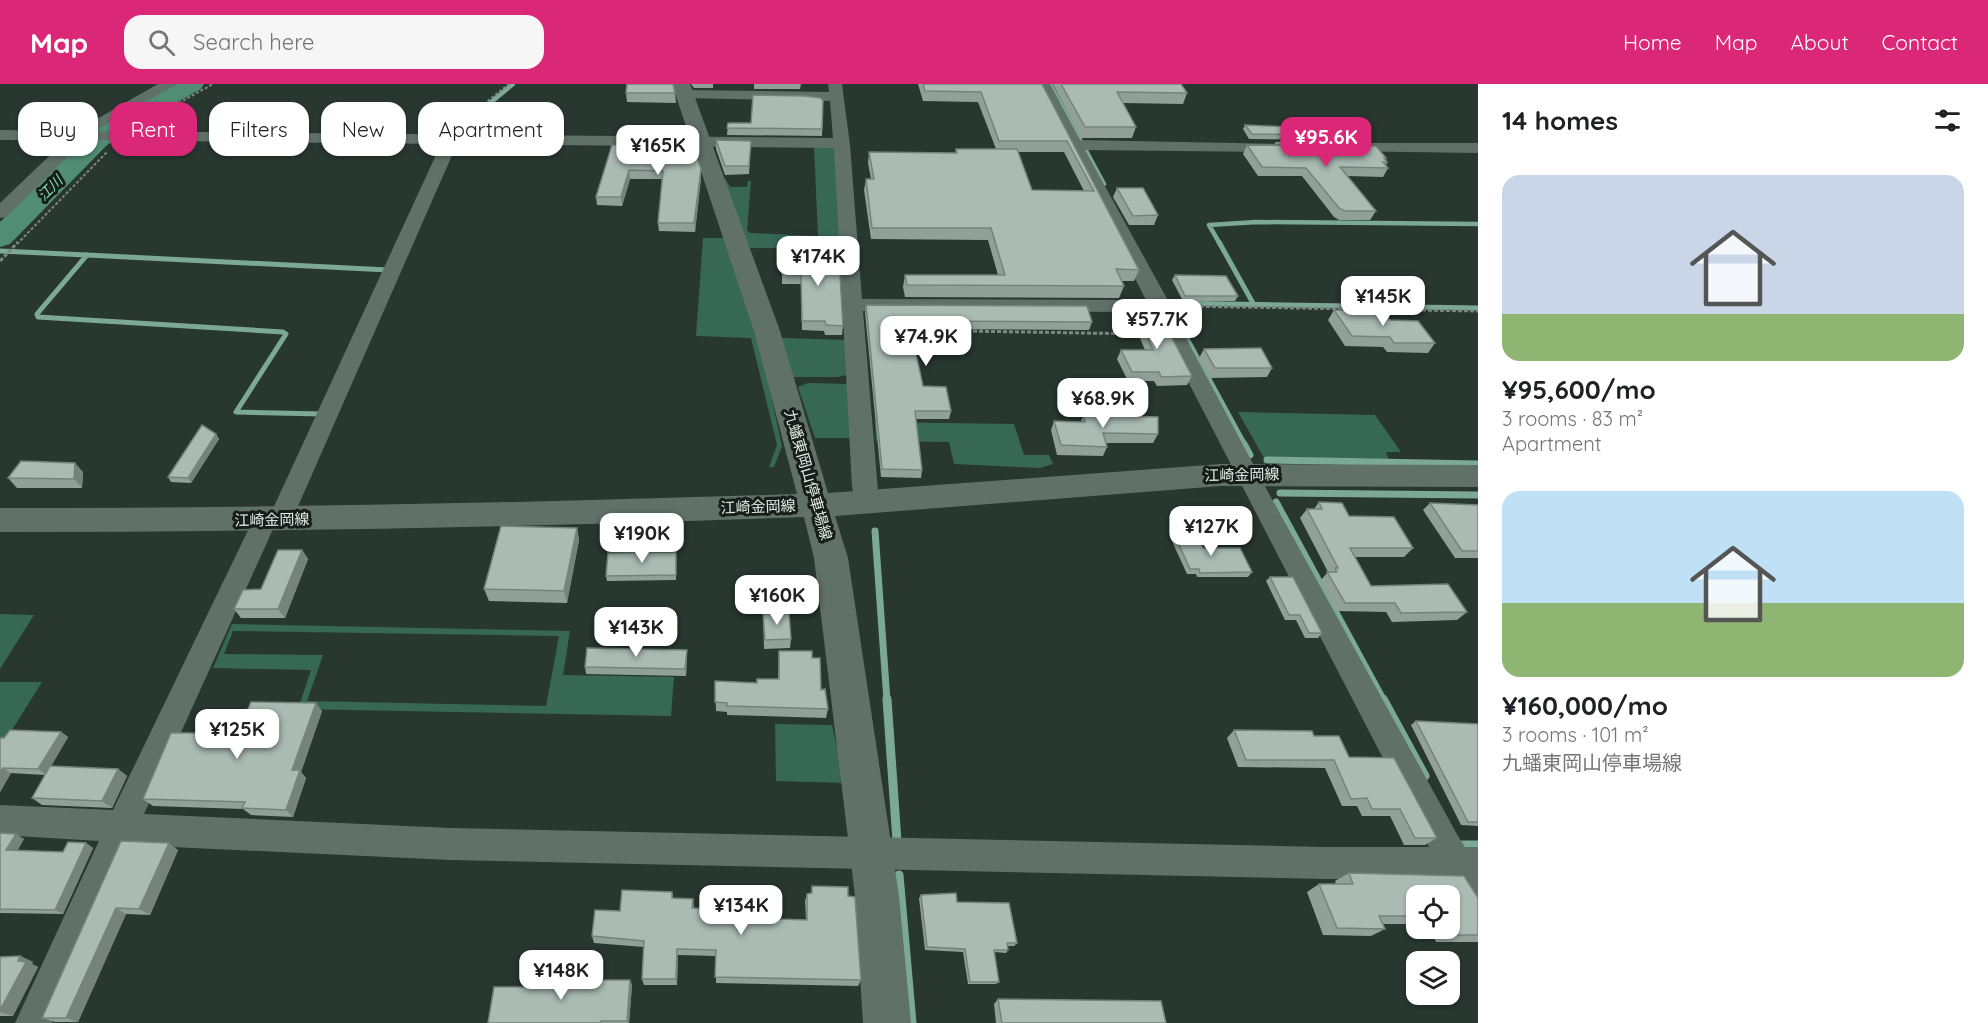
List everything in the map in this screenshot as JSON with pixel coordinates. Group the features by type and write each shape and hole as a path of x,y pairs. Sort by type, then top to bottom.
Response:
{"main road":[{"name":"九蟠東岡山停車場線","path":"682,89 767,331 831,558 877,896 886,1023"},
{"name":"江崎金岡線","path":"0,520 272,520 549,515 817,505 1248,474 1478,476"}],"street":[{"path":"98,124 107,117 169,84"},
{"path":"1043,84 1081,145 1169,306 1176,334 1447,847 1468,863 1478,897"},
{"path":"682,89 836,90 851,273 856,305 864,487 867,502"},
{"path":"197,135 418,133"},
{"path":"0,135 18,135"},
{"path":"564,137 701,142 840,143"},
{"path":"1081,145 1291,147"},
{"path":"1325,148 1478,148"},
{"path":"0,213 62,156"},
{"path":"33,1023 121,828 272,520 442,156"},
{"path":"856,305 1169,306"},
{"path":"0,820 450,844 1324,863 1468,863"}],"path":[{"path":"181,102 213,84"},
{"path":"488,102 509,84"},
{"path":"0,261 110,146"},
{"path":"1169,306 1478,311"},
{"path":"901,330 1176,334"}],"green space":[{"path":"814,146 835,146 846,248 749,248 723,178 730,187 747,187 748,181 751,181 747,230 750,233 818,236"},
{"path":"703,238 725,238 758,336 782,446 774,467 769,467 777,445 751,338 696,336"},
{"path":"780,339 850,340 851,374 838,377 792,377"},
{"path":"808,383 849,384 853,438 815,438 798,387"},
{"path":"1238,412 1375,415 1401,452 1386,452 1389,460 1264,458"},
{"path":"875,422 1014,424 1024,455 1049,455 1053,464 1040,468 954,464 949,442 876,441"},
{"path":"0,614 34,615 0,669"},
{"path":"232,624 570,631 563,675 674,677 671,716 298,709 311,670 213,668","holes":["233,631 559,636 546,706 307,701 323,655 224,654"]},
{"path":"0,682 42,682 5,741 0,741"},
{"path":"775,724 832,725 845,783 776,781"}],"building":[{"path":"627,84 673,84 675,93 626,93"},
{"path":"923,84 1042,84 1139,270 1116,269 1124,286 907,285 905,275 1005,275 991,228 872,228 866,179 874,179 869,152 957,153 956,149 1017,149 1032,190 1094,191 1067,141 999,141 981,92 925,91"},
{"path":"1061,84 1181,84 1187,93 1117,92 1136,127 1085,127"},
{"path":"753,95 821,98 823,101 822,129 727,128 728,123 751,123"},
{"path":"1245,125 1354,128 1361,135 1252,134"},
{"path":"673,140 691,140 701,169 694,223 658,223 663,171 629,170 621,197 596,197 612,145 664,145 672,143"},
{"path":"716,140 751,141 749,166 725,166"},
{"path":"1247,145 1376,146 1386,158 1384,158 1387,162 1383,162 1388,168 1340,167 1376,211 1345,211 1339,208 1306,168 1262,167"},
{"path":"1117,188 1143,188 1158,215 1133,216"},
{"path":"782,256 839,257 843,326 826,325 825,321 802,321 801,275 782,274"},
{"path":"1175,275 1226,276 1238,296 1185,296"},
{"path":"866,305 1087,306 1092,322 909,321 923,386 946,387 951,411 915,411 922,470 882,469"},
{"path":"1334,310 1383,311 1390,320 1418,321 1435,343 1394,343 1390,337 1352,336"},
{"path":"1136,311 1158,311 1192,376 1161,377 1159,372 1132,372 1121,350 1153,350"},
{"path":"1261,348 1272,368 1215,368 1204,349"},
{"path":"1083,415 1158,417 1158,434 1103,433 1107,447 1061,445 1054,421 1085,422"},
{"path":"202,425 216,434 188,478 168,477"},
{"path":"21,461 75,463 74,479 8,478"},
{"path":"1319,502 1342,503 1349,516 1394,517 1413,548 1350,548 1371,586 1448,584 1467,612 1401,613 1395,603 1345,603 1327,572 1337,572 1335,568 1338,568 1307,509 1322,509"},
{"path":"1430,503 1478,505 1478,551 1462,551"},
{"path":"501,526 577,528 564,591 484,589"},
{"path":"1196,533 1203,548 1240,548 1252,572 1200,573 1199,569 1190,569 1174,534"},
{"path":"278,550 302,550 278,609 234,609 243,590 261,589"},
{"path":"676,552 676,575 606,576 608,553"},
{"path":"1270,577 1293,577 1322,633 1309,633 1300,615 1289,615"},
{"path":"789,613 791,639 765,640 763,614"},
{"path":"587,648 687,650 685,669 585,667"},
{"path":"779,651 812,651 812,658 820,658 821,690 825,689 828,709 727,706 727,703 715,702 715,681 757,683 757,679 779,679"},
{"path":"251,702 316,703 292,770 300,770 286,810 242,808 245,802 143,799 171,733 238,733"},
{"path":"1416,721 1478,724 1478,822 1468,822"},
{"path":"10,730 61,732 38,769 3,768 0,773 0,738 4,738"},
{"path":"1234,730 1312,731 1314,736 1339,736 1349,757 1394,758 1437,838 1415,838 1400,809 1372,809 1367,798 1351,799 1334,760 1246,760"},
{"path":"50,766 118,769 102,801 32,798"},
{"path":"0,833 16,834 6,850 63,852 68,842 86,843 55,910 0,909"},
{"path":"121,841 169,843 139,909 116,908 66,1018 42,1018"},
{"path":"1349,873 1464,876 1478,898 1478,935 1460,935 1460,885 1406,885 1406,916 1379,916 1385,929 1337,928 1319,884 1353,884"},
{"path":"812,886 848,887 848,896 855,897 861,980 715,977 716,950 677,949 676,979 642,979 644,941 592,936 595,910 620,911 622,890 672,892 672,898 693,899 692,908 750,910 750,918 807,920 807,894 812,893"},
{"path":"956,893 957,902 1009,903 1017,943 1007,943 1008,950 994,950 999,982 970,982 965,949 927,947 921,895"},
{"path":"20,956 18,961 26,962 0,1010 0,957"},
{"path":"557,969 555,977 572,980 630,980 627,1021 488,1023 494,987 528,987 530,978 535,977 537,970"},
{"path":"998,999 1161,1001 1166,1023 1002,1023"}],"waterway":[{"name":"江川","path":"0,238 97,141 125,121 193,84"},
{"path":"491,102 513,84"},
{"path":"1050,84 1104,184"},
{"path":"1277,144 1343,145"},
{"path":"1220,244 1209,225 1257,222 1478,224"},
{"path":"1219,242 1254,304"},
{"path":"0,251 87,255"},
{"path":"87,255 388,270"},
{"path":"87,255 37,314 38,317 283,332 286,334 236,412 322,414"},
{"path":"1167,302 1245,445"},
{"path":"1168,303 1254,304"},
{"path":"1254,304 1478,308"},
{"path":"1244,444 1250,455"},
{"path":"1267,460 1478,464"},
{"path":"1280,493 1478,495"},
{"path":"1276,502 1384,701"},
{"path":"875,531 887,701"},
{"path":"887,699 897,841"},
{"path":"1383,699 1425,776"},
{"path":"1462,845 1478,845"},
{"path":"899,875 912,1023"}]}
